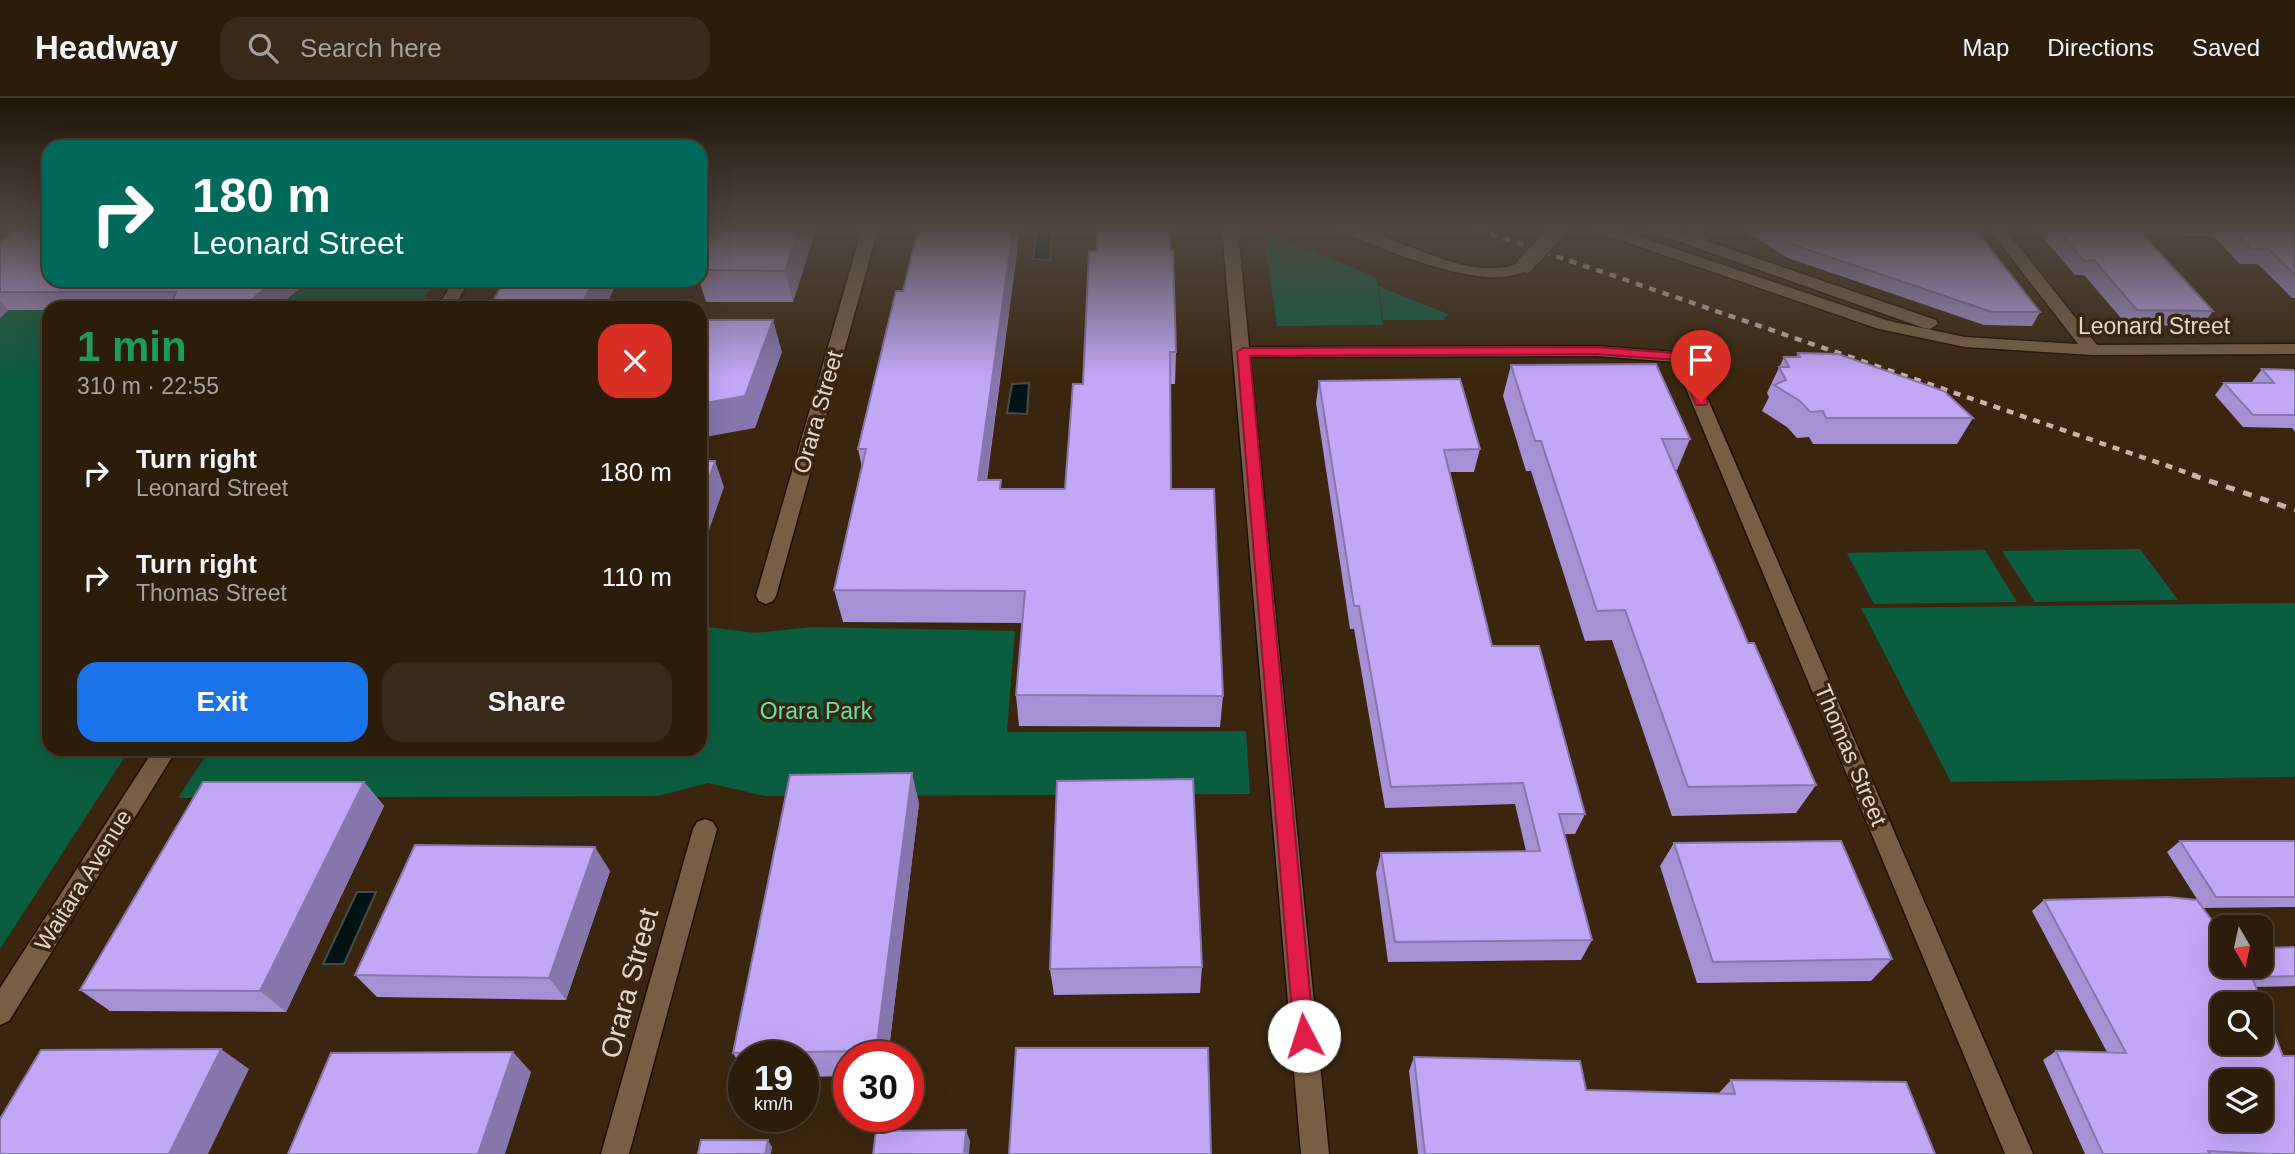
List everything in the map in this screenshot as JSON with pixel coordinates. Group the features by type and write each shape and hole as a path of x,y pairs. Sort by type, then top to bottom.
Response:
{"street":[{"name":"Orara Street","path":"766,596 856,278"},
{"path":"1235,278 1315,1154"},
{"path":"1747,278 1885,325 1933,337 1985,344"},
{"path":"1800,278 1985,344"},
{"path":"2036,278 2092,350"},
{"name":"Leonard Street","path":"1985,344 2092,350 2295,349"},
{"name":"Thomas Street","path":"1243,352 1596,351 1682,357 2019,1154"},
{"name":"Waitara Avenue","path":"0,1012 162,756"},
{"name":"Orara Street","path":"615,1154 705,829"}],"green space":[{"path":"0,278 42,278 42,287 432,287 422,301 42,301 42,756 125,756 0,949"},
{"path":"1270,278 1376,278 1383,325 1277,326"},
{"path":"1378,286 1448,314 1444,320 1383,320"},
{"path":"2140,549 2178,600 2035,602 2002,551"},
{"path":"1985,550 2017,602 1874,604 1847,553"},
{"path":"2295,603 2295,777 1951,782 1861,608"},
{"name":"Orara Park","path":"707,627 755,633 812,627 1015,631 1007,732 1246,731 1250,794 765,796 708,783 657,796 178,798 205,756 707,756"}],"shaded area":[{"path":"1029,383 1027,414 1007,413 1012,384"},
{"path":"357,892 376,892 344,964 323,964"}],"building":[{"path":"0,278 42,278 42,287 267,287 250,301 173,301 176,292 0,292"},
{"path":"906,278 1006,278 978,480 1001,480 1000,489 1065,489 1073,384 1083,384 1088,278 1174,278 1176,352 1170,352 1171,489 1214,489 1223,696 1016,695 1025,591 834,590 866,449 858,449 896,291 903,291"},
{"path":"1892,278 2014,278 2040,312 1992,312"},
{"path":"2110,278 2183,278 2213,311 2137,310"},
{"path":"501,287 590,287 584,301 493,301"},
{"path":"707,320 773,320 745,396 707,403"},
{"path":"1798,353 1838,354 1944,391 1973,418 1826,418 1823,411 1810,412 1800,401 1774,385 1786,380 1779,367 1789,367 1784,357 1800,357"},
{"path":"1656,364 1690,439 1662,439 1748,643 1754,643 1816,785 1688,787 1625,610 1597,611 1541,441 1535,441 1511,365"},
{"path":"2262,369 2295,370 2295,415 2253,415 2224,383 2274,383"},
{"path":"1460,379 1480,449 1444,450 1492,646 1539,646 1585,814 1559,814 1592,940 1395,942 1381,853 1540,851 1523,783 1391,787 1359,606 1354,606 1319,381"},
{"path":"707,461 715,461 707,483"},
{"path":"912,773 877,1041 833,1041 833,1052 819,1052 819,1041 735,1041 790,775"},
{"path":"1193,779 1202,967 1050,969 1057,781"},
{"path":"203,782 364,782 260,991 80,990"},
{"path":"1841,841 1892,959 1713,962 1674,843"},
{"path":"2180,841 2295,841 2295,897 2216,897"},
{"path":"415,845 595,847 549,978 355,975"},
{"path":"2168,897 2197,900 2210,918 2210,978 2252,978 2258,992 2210,992 2210,1055 2273,1055 2273,1031 2283,1056 2295,1056 2295,1154 2208,1151 2210,1154 2103,1154 2056,1051 2126,1053 2044,900"},
{"path":"2295,947 2295,976 2273,977 2273,948"},
{"path":"1016,1048 1208,1048 1211,1154 1009,1154"},
{"path":"221,1049 169,1154 0,1154 0,1119 41,1050"},
{"path":"513,1052 478,1154 288,1154 331,1053"},
{"path":"1414,1057 1580,1061 1586,1090 1735,1094 1731,1080 1906,1082 1935,1154 1425,1154"},
{"path":"966,1130 964,1154 873,1154 876,1132"},
{"path":"701,1140 768,1140 765,1154 698,1154"}],"railway":[{"path":"1621,278 2197,476"},
{"path":"2192,475 2295,510"}],"route":[{"path":"1304,1036 1243,352 1596,351 1682,357 1701,402"}]}
